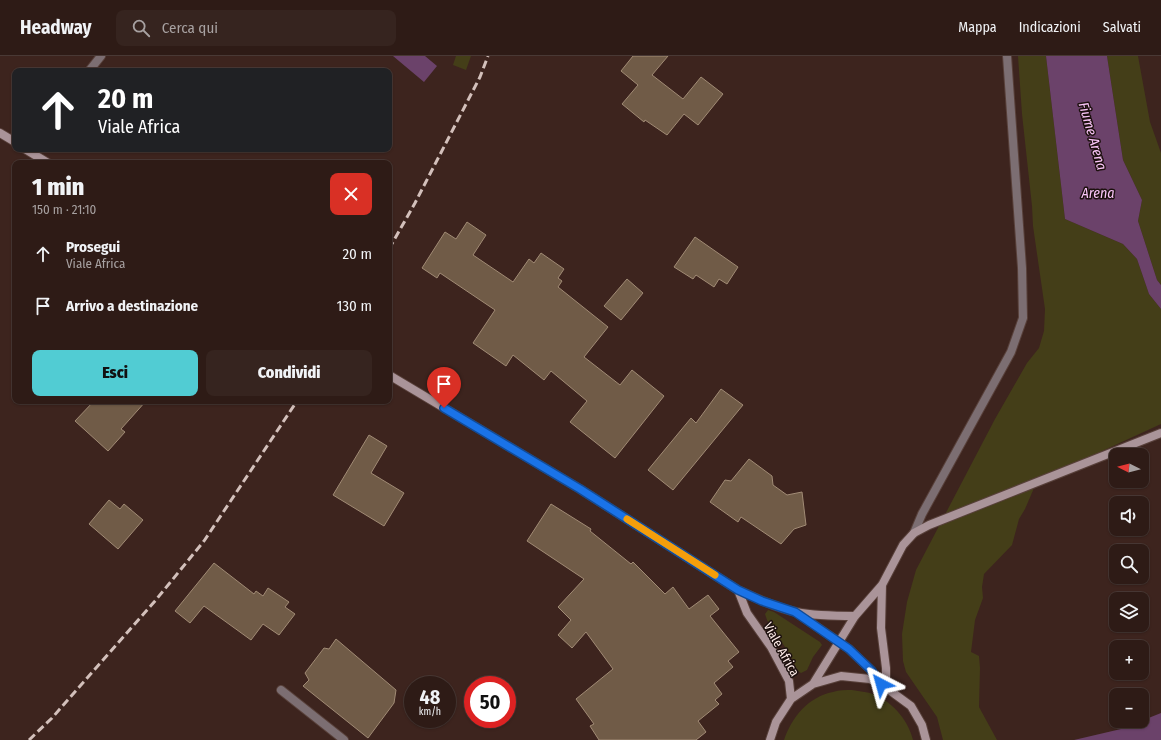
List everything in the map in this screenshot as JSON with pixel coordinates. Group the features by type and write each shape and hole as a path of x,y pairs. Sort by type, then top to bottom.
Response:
{"main road":[{"path":"0,133 12,140"},
{"path":"30,152 43,160"},
{"name":"Viale Africa","path":"392,377 580,489 738,590 762,601 795,612 831,616 855,616"},
{"path":"813,684 855,616 882,585 903,545 914,533 929,525 1161,433"},
{"path":"882,585 880,628 886,668 884,686"},
{"name":"Viale Africa","path":"738,590 747,612 771,647 789,681 792,699"},
{"name":"Viale Africa","path":"795,612 849,649 871,670 884,686"},
{"path":"770,740 776,722 792,699 813,684 841,676 870,679 884,686 911,706 922,725 926,740"}],"street":[{"path":"92,68 102,56"},
{"path":"914,533 922,514 1011,352 1023,318 1022,268 1007,56"},
{"path":"281,690 344,740"}],"shaded area":[{"path":"456,56 471,56 466,70 453,65"},
{"path":"1018,56 1046,56 1065,219 1123,244 1137,259 1149,294 1161,309 1161,424 1037,481 1019,519 1012,545 984,574 982,587 983,598 975,620 971,652 979,656 979,707 997,740 943,740 937,717 906,672 903,661 902,634 907,602 916,570 995,419 1027,363 1039,348 1044,331 1045,309 1033,226"},
{"path":"1107,56 1138,56 1150,122 1161,153 1161,285 1157,280 1138,221 1142,200 1123,160"},
{"path":"768,610 774,612 820,642 822,645 813,657 807,670 801,673 796,668 788,652 767,620 765,614"},
{"path":"852,690 878,696 892,705 903,718 911,732 913,740 784,740 796,716 809,703 824,695 838,691"}],"water":[{"path":"393,56 425,56 437,66 424,82"},
{"name":"Arena","path":"1046,56 1107,56 1123,160 1142,200 1138,221 1157,280 1161,285 1161,309 1149,294 1137,259 1123,244 1065,219"},
{"path":"1161,713 1161,740 1074,740 1124,728 1149,728 1149,718"}],"building":[{"path":"633,56 668,56 652,75 683,99 701,77 723,94 698,125 684,114 667,135 645,120 644,122 622,104 638,85 621,71"},
{"path":"467,222 486,235 473,255 513,282 529,259 534,263 541,253 564,269 558,278 562,281 558,287 608,327 584,357 620,385 632,370 664,396 615,458 570,422 587,401 551,371 544,380 513,355 506,366 473,343 495,310 440,273 437,278 422,268 445,232 456,239"},
{"path":"695,237 738,267 727,284 719,279 714,287 696,275 693,279 674,267"},
{"path":"627,279 643,293 621,320 604,306"},
{"path":"721,389 743,405 673,490 648,470 691,418 696,423"},
{"path":"91,404 143,404 121,429 125,432 108,451 75,421"},
{"path":"369,435 387,446 371,473 404,493 384,526 333,495"},
{"path":"749,459 772,476 773,485 787,495 802,492 806,525 794,529 781,544 741,517 738,522 710,502 725,480 731,481"},
{"path":"109,500 120,509 124,504 143,520 118,549 89,524"},
{"path":"551,504 591,529 590,531 631,564 633,562 665,594 673,587 689,609 708,595 719,609 710,616 739,652 728,661 733,667 714,683 722,694 715,700 719,704 698,721 706,732 696,740 599,740 590,726 594,724 576,699 613,669 586,632 572,648 558,635 571,620 558,607 584,579 527,541"},
{"path":"214,563 254,594 256,591 263,596 268,588 289,602 285,607 295,614 279,635 263,624 251,640 204,606 190,623 175,611"},
{"path":"336,639 396,690 394,703 368,738 303,686 309,680 305,673 324,648 329,649"}],"railway":[{"path":"392,244 415,203 480,77 488,56"},
{"path":"29,740 52,718 155,601 204,541 295,404"}],"slow traffic":[{"path":"627,519 715,575"}],"route":[{"path":"444,408 580,489 738,590 762,601 795,612 849,649 871,670 881,684"}],"water label":[{"name":"Fiume Arena","path":"1093,136"}]}
